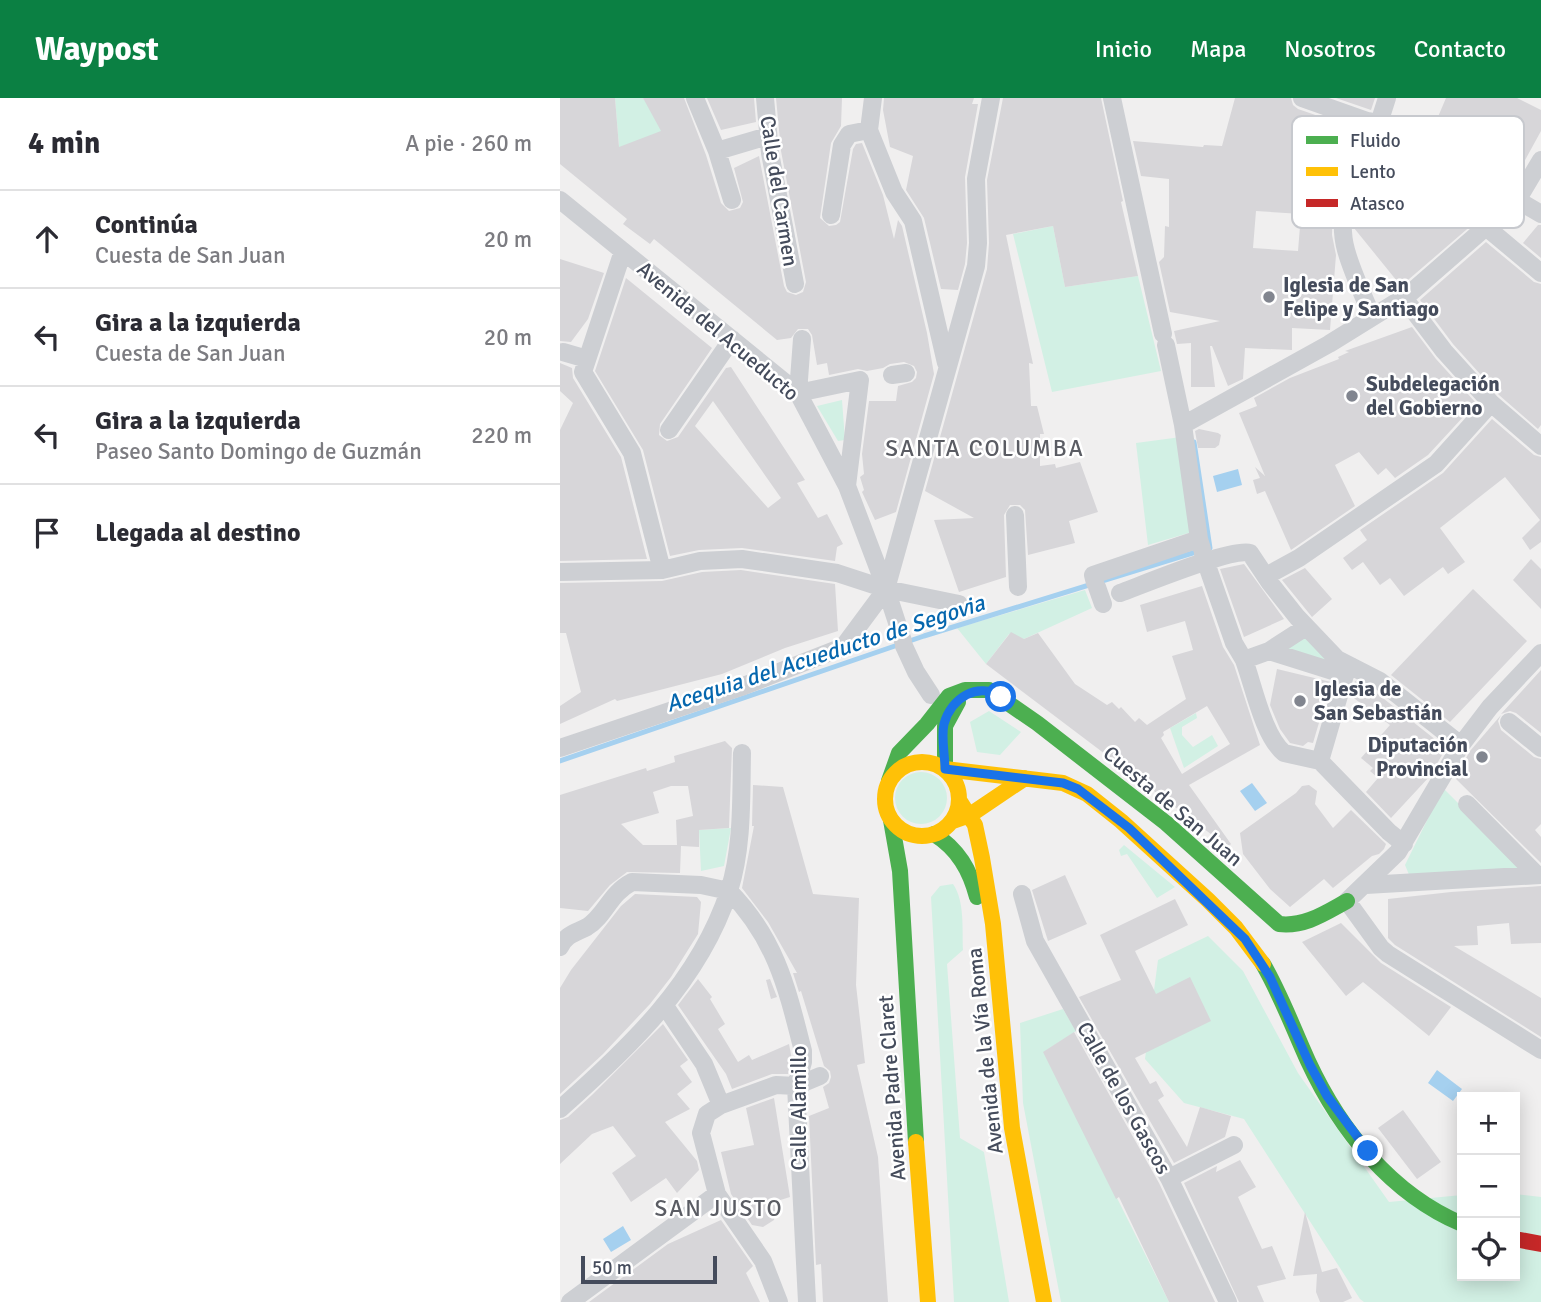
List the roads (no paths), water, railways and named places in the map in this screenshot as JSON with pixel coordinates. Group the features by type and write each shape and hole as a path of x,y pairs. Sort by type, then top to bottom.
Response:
{"main road":[{"path":"945,769 945,721 957,704 975,690"},
{"path":"928,835 905,832 891,820 885,804 889,781 899,753 949,696 959,691 975,690"},
{"name":"Cuesta de San Juan","path":"975,690 993,692 1037,723 1166,823 1279,924 1294,926 1306,923 1347,901"},
{"path":"889,781 901,768 917,761 935,763 945,769 956,783 959,800 952,821"},
{"path":"945,769 1058,781 1078,789 1131,830 1245,939 1270,977 1310,1065 1337,1112 1368,1151 1407,1195 1435,1213 1457,1222"},
{"path":"900,871 910,851 928,835 952,821 970,815 1025,778"},
{"name":"Avenida de la Vía Roma","path":"959,800 970,815 976,832 993,924 1012,1128 1044,1302"},
{"path":"976,832 979,818 987,804"},
{"name":"Avenida Padre Claret","path":"891,820 900,871 909,1045 928,1302"},
{"name":"Avenida de la Vía Roma","path":"928,835 948,843 957,853 971,875 976,889 982,925 991,1076"},
{"name":"Avenida de la Vía Roma","path":"1004,1171 1030,1302"},
{"path":"1520,1240 1541,1244"}],"street":[{"path":"695,98 717,151 732,200"},
{"name":"Calle del Carmen","path":"765,98 768,136 795,284"},
{"path":"873,98 869,130 894,192 911,217 947,366"},
{"path":"1112,98 1183,425 1202,551 1267,728 1284,753 1320,761 1404,844"},
{"path":"1302,98 1353,116"},
{"path":"1381,116 1387,98"},
{"path":"560,748 741,687 843,647 886,589 976,266 976,179 991,99"},
{"path":"831,215 842,145 849,134 869,130"},
{"path":"717,151 768,136"},
{"path":"1524,189 1541,160"},
{"name":"Avenida del Acueducto","path":"560,200 798,393 847,486 886,589 903,643 916,672 931,695"},
{"path":"1524,203 1541,214"},
{"path":"1343,228 1345,249 1372,316"},
{"path":"1183,425 1329,344 1406,296 1485,228"},
{"path":"1487,228 1541,273"},
{"path":"585,366 623,251"},
{"path":"1406,296 1444,351 1490,403 1541,446"},
{"path":"798,393 802,338"},
{"path":"670,430 732,339"},
{"path":"563,352 585,366 632,453 662,570"},
{"name":"Avenida del Acueducto","path":"798,393 860,380 847,486"},
{"path":"1268,580 1436,464 1490,403"},
{"path":"1015,515 1018,587"},
{"path":"1120,593 1202,551"},
{"path":"1098,591 1093,575 1111,568 1202,551 1245,551 1255,558 1268,580 1307,627 1348,670"},
{"path":"560,572 662,570 701,561 743,559 837,573 886,589 959,604"},
{"path":"1244,660 1269,652 1307,627"},
{"path":"1269,652 1348,670 1380,681 1461,744"},
{"path":"1541,653 1461,744 1404,844 1366,885 1347,901 1388,954 1541,1050"},
{"path":"1320,761 1348,670"},
{"path":"1509,722 1541,748"},
{"path":"560,1109 615,1060 665,1006 704,948 731,883 740,833 742,753"},
{"path":"1467,804 1539,875"},
{"path":"1366,885 1539,875"},
{"path":"560,947 566,937 588,926 610,899 632,882 731,883"},
{"name":"Calle Alamillo","path":"731,883 758,926 783,977 803,1051 803,1062 796,1086 807,1302"},
{"name":"Calle de los Gascos","path":"1021,894 1035,941 1170,1178 1228,1302"},
{"path":"665,1006 704,1064 721,1105"},
{"path":"779,1302 763,1261 717,1194 701,1132 707,1114 721,1105 776,1085 796,1086 820,1076"},
{"path":"1170,1178 1234,1145"},
{"path":"570,1302 717,1194"}],"water":[{"path":"1238,469 1242,485 1217,492 1213,476"},
{"path":"1252,783 1267,803 1255,811 1240,791"},
{"path":"1437,1070 1462,1089 1457,1092 1453,1101 1428,1083"},
{"path":"623,1226 631,1240 611,1252 603,1239"}],"waterway":[{"name":"Acequia del Acueducto de Segovia","path":"1194,442 1208,548"},
{"name":"Acequia del Acueducto de Segovia","path":"560,761 924,636 1199,551"}],"place":[{"name":"Iglesia de San Felipe y Santiago","path":"1269,297"},
{"name":"Subdelegación del Gobierno","path":"1352,396"},
{"name":"Iglesia de San Sebastián","path":"1300,701"},
{"name":"Diputación Provincial","path":"1482,757"}],"district":[{"name":"SANTA COLUMBA","path":"985,448"},
{"name":"SAN JUSTO","path":"719,1208"}]}
